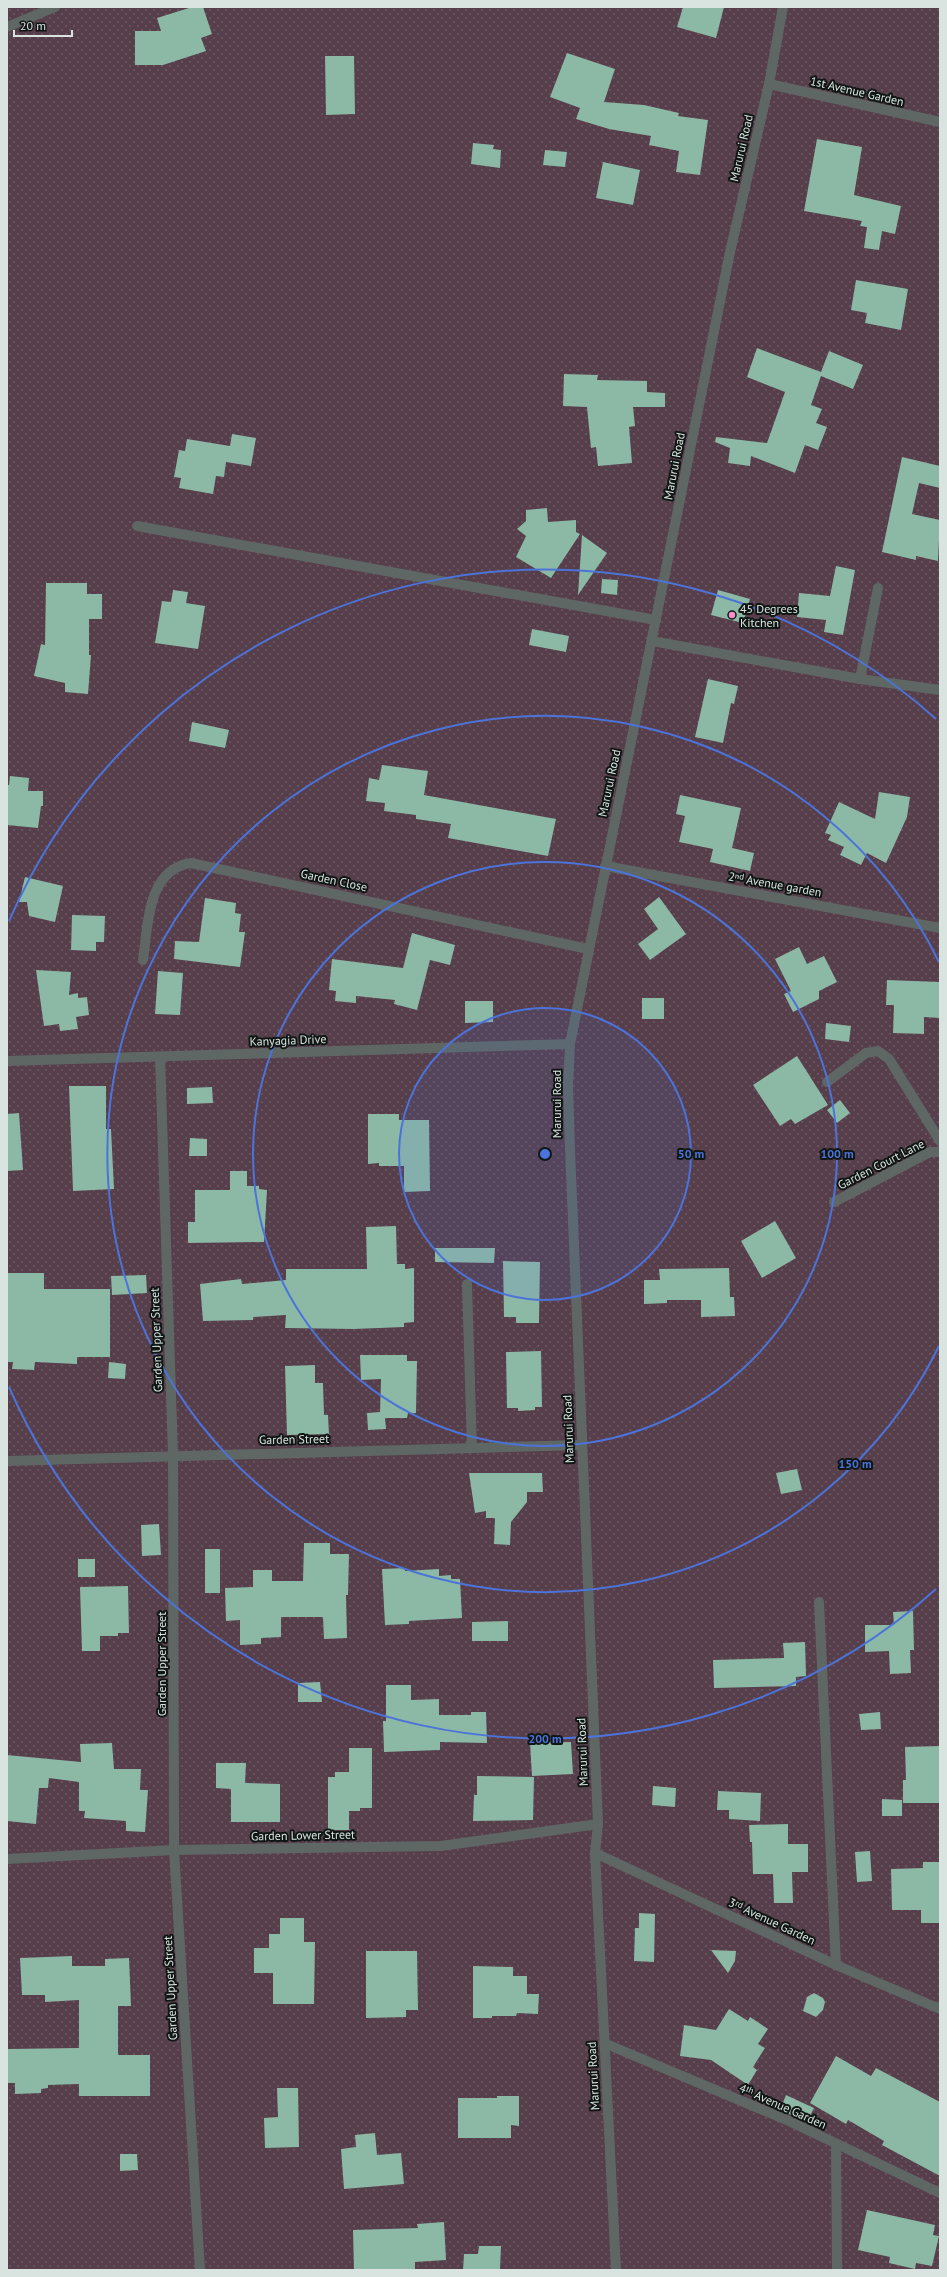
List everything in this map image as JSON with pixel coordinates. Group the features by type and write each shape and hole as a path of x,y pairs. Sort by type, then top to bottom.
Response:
{"street":[{"path":"7,27 54,7"},
{"name":"Marurui Road","path":"616,2270 595,1853 598,1824 570,1149 568,1085 570,1044 730,252 769,84 783,7"},
{"name":"1st Avenue Garden","path":"769,84 940,122"},
{"path":"137,526 656,620"},
{"path":"860,679 878,588"},
{"path":"652,641 860,679 940,690"},
{"name":"Garden Close","path":"143,960 156,890 171,869 181,864 191,863 588,949"},
{"name":"2ⁿᵈ Avenue garden","path":"605,866 940,928"},
{"name":"Kanyagia Drive","path":"7,1061 570,1044"},
{"path":"827,1082 866,1053 878,1051 888,1059 940,1141"},
{"name":"Garden Upper Street","path":"160,1057 173,1455 174,1850 200,2270"},
{"name":"Garden Court Lane","path":"834,1202 930,1152 940,1152"},
{"path":"467,1284 472,1448"},
{"name":"Garden Street","path":"7,1461 173,1455 582,1445"},
{"path":"819,1602 836,1965"},
{"name":"Garden Lower Street","path":"7,1859 174,1850 441,1846 598,1824"},
{"name":"3ʳᵈ Avenue Garden","path":"595,1853 836,1965 940,2009"},
{"name":"4ᵗʰ Avenue Garden","path":"604,2043 789,2121 836,2144 837,2270"},
{"path":"836,2144 940,2193"}],"shaded area":[{"path":"7,7 940,7 940,2270 7,2270"}],"building":[{"path":"192,7 203,7 212,34 201,38 206,51 163,65 135,65 135,31 161,31 157,18"},
{"path":"683,7 724,7 716,38 677,27"},
{"path":"567,53 615,69 604,102 644,105 679,113 678,116 708,120 700,175 676,172 679,151 649,145 651,136 609,129 576,119 580,108 550,97"},
{"path":"325,56 354,56 355,114 326,115"},
{"path":"817,139 862,147 854,195 901,206 895,234 882,231 879,250 864,248 867,227 860,226 862,221 804,211"},
{"path":"473,143 494,145 493,149 501,150 500,168 471,164"},
{"path":"545,150 567,152 565,167 543,165"},
{"path":"603,162 640,170 633,205 596,198"},
{"path":"856,280 908,289 901,330 865,323 867,313 851,310"},
{"path":"757,348 821,372 829,351 863,365 853,389 821,376 811,405 822,409 816,423 827,427 818,450 805,445 795,473 751,456 750,466 728,463 730,448 715,442 716,437 767,443 785,392 747,377"},
{"path":"564,374 598,375 597,380 647,381 647,392 665,393 665,407 633,407 635,426 629,427 632,463 598,466 596,447 591,448 587,407 563,406"},
{"path":"232,434 256,438 251,466 226,462 224,477 216,476 213,494 179,488 181,478 174,477 179,450 185,451 187,439 230,446"},
{"path":"902,457 940,466 940,488 919,483 912,514 940,520 938,561 916,556 916,560 882,552"},
{"path":"547,508 548,522 576,520 576,532 580,534 551,578 516,557 526,536 517,529 526,521 526,510"},
{"path":"582,535 607,553 578,595"},
{"path":"836,566 855,570 843,635 824,632 826,620 797,617 799,593 830,596"},
{"path":"602,579 618,580 617,595 601,593"},
{"path":"46,583 87,583 87,594 102,594 102,619 89,619 89,655 91,655 88,694 65,692 65,683 34,676 41,644 45,645"},
{"path":"173,590 188,592 186,603 205,606 198,649 155,643 162,601 171,602"},
{"path":"718,590 750,599 743,623 711,615"},
{"path":"532,629 569,636 566,652 529,645"},
{"path":"708,679 738,686 734,704 731,703 723,743 695,737"},
{"path":"192,722 229,730 225,748 189,741"},
{"path":"382,765 428,771 424,795 556,819 548,856 448,838 451,824 416,819 416,815 384,811 385,803 366,801 369,778 379,780"},
{"path":"10,776 29,778 28,791 43,791 43,806 41,806 38,828 7,825 7,785 9,785"},
{"path":"879,792 910,797 907,817 886,863 867,853 861,865 840,855 844,847 828,840 831,835 825,833 839,802 875,819"},
{"path":"680,795 741,808 732,848 754,853 750,871 710,862 713,849 679,842 685,816 676,814"},
{"path":"25,877 63,886 55,922 29,916 27,902 19,902"},
{"path":"659,897 686,934 650,960 638,944 658,929 644,909"},
{"path":"205,898 236,903 235,913 241,914 239,932 245,932 240,967 174,959 175,941 199,942"},
{"path":"72,915 105,916 104,942 96,942 96,951 71,950"},
{"path":"412,933 455,945 450,965 430,960 417,1010 394,1004 395,1000 356,996 356,1003 335,1001 336,991 329,990 332,959 403,968"},
{"path":"799,947 807,964 824,956 837,982 819,991 819,999 793,1012 784,994 791,991 775,959"},
{"path":"36,970 71,972 69,995 78,993 78,998 87,997 89,1015 76,1017 78,1029 60,1031 59,1024 44,1026"},
{"path":"158,971 183,973 180,1015 155,1014"},
{"path":"887,980 940,982 940,1018 924,1017 924,1034 893,1033 894,1005 886,1005"},
{"path":"642,998 664,998 664,1019 642,1019"},
{"path":"465,1001 493,1001 493,1022 465,1023"},
{"path":"826,1023 851,1026 849,1042 825,1039"},
{"path":"797,1056 828,1105 795,1124 791,1119 780,1126 753,1085"},
{"path":"69,1086 106,1086 106,1129 111,1129 114,1189 73,1191"},
{"path":"212,1087 213,1103 187,1104 187,1088"},
{"path":"840,1100 850,1113 837,1123 827,1110"},
{"path":"19,1113 23,1170 7,1171 7,1114"},
{"path":"368,1114 399,1114 399,1120 429,1120 430,1191 404,1192 404,1166 379,1166 379,1163 368,1164"},
{"path":"190,1138 207,1139 207,1156 189,1156"},
{"path":"230,1171 247,1171 247,1186 259,1186 259,1189 267,1190 264,1242 188,1243 188,1222 195,1222 195,1190 230,1190"},
{"path":"775,1221 796,1258 762,1278 741,1241"},
{"path":"396,1226 397,1264 405,1264 405,1269 414,1268 414,1322 404,1323 404,1327 354,1329 285,1328 286,1315 253,1317 253,1320 203,1321 200,1284 241,1279 242,1284 286,1280 286,1269 367,1269 366,1227"},
{"path":"435,1248 495,1248 494,1263 435,1262"},
{"path":"503,1261 540,1262 539,1323 516,1323 516,1317 504,1317"},
{"path":"729,1268 730,1297 734,1297 735,1316 701,1317 701,1300 667,1300 667,1303 644,1304 644,1280 660,1280 659,1269"},
{"path":"7,1273 44,1273 44,1289 110,1289 110,1357 77,1357 77,1364 35,1362 34,1370 12,1369 13,1362 7,1362"},
{"path":"146,1275 147,1293 112,1295 111,1276"},
{"path":"541,1351 542,1407 535,1407 535,1410 518,1411 518,1408 507,1408 506,1352"},
{"path":"360,1355 407,1355 407,1361 417,1361 416,1413 408,1413 407,1418 385,1418 386,1429 368,1430 367,1413 380,1412 381,1379 361,1380"},
{"path":"109,1362 126,1364 125,1379 108,1378"},
{"path":"315,1365 315,1383 323,1383 324,1415 328,1415 329,1434 287,1435 285,1366"},
{"path":"797,1469 802,1490 781,1494 776,1473"},
{"path":"469,1473 542,1473 543,1492 527,1492 527,1502 511,1522 510,1545 494,1544 495,1518 486,1518 486,1511 475,1513"},
{"path":"159,1524 161,1555 142,1556 141,1525"},
{"path":"304,1543 330,1543 330,1554 349,1554 348,1595 346,1595 347,1638 324,1639 323,1617 281,1617 281,1637 261,1638 261,1644 240,1645 240,1620 226,1621 225,1588 253,1587 253,1570 272,1570 272,1581 303,1581"},
{"path":"205,1549 220,1549 220,1593 205,1593"},
{"path":"78,1559 95,1559 95,1577 78,1577"},
{"path":"405,1568 405,1571 439,1569 439,1576 451,1575 451,1579 460,1579 462,1618 409,1621 409,1624 385,1625 382,1569"},
{"path":"128,1586 129,1633 118,1633 118,1636 100,1636 100,1651 82,1651 80,1587"},
{"path":"913,1611 914,1650 910,1650 911,1673 890,1674 889,1651 865,1652 865,1625 894,1625 893,1612"},
{"path":"508,1621 508,1641 472,1641 472,1622"},
{"path":"805,1642 806,1676 796,1677 796,1686 714,1688 713,1660 784,1658 783,1643"},
{"path":"320,1682 322,1702 298,1702 298,1683"},
{"path":"386,1685 411,1685 411,1700 439,1699 439,1715 471,1715 471,1712 486,1712 487,1743 440,1742 440,1750 384,1752 383,1721 386,1721"},
{"path":"880,1712 881,1729 861,1730 859,1714"},
{"path":"571,1742 573,1774 532,1776 530,1743"},
{"path":"112,1743 114,1769 141,1769 140,1790 148,1790 145,1832 126,1831 126,1821 84,1818 85,1811 79,1811 79,1782 49,1778 48,1788 39,1788 36,1824 7,1821 7,1755 81,1762 80,1744"},
{"path":"940,1746 940,1803 903,1803 903,1780 906,1780 905,1747"},
{"path":"349,1748 372,1748 372,1808 360,1808 360,1811 349,1811 349,1830 328,1830 328,1777 335,1777 335,1772 349,1772"},
{"path":"216,1763 246,1763 245,1783 280,1784 280,1822 231,1822 231,1789 216,1788"},
{"path":"477,1776 534,1777 533,1820 473,1821 474,1795 477,1795"},
{"path":"653,1786 676,1788 675,1807 652,1805"},
{"path":"718,1791 761,1793 760,1821 729,1819 729,1810 717,1810"},
{"path":"882,1799 902,1800 902,1816 882,1816"},
{"path":"788,1824 788,1844 808,1844 808,1872 792,1872 793,1903 774,1903 773,1874 753,1874 752,1842 750,1842 749,1825"},
{"path":"870,1851 872,1881 857,1882 855,1852"},
{"path":"923,1862 940,1862 940,1923 921,1923 921,1910 892,1910 891,1869 923,1868"},
{"path":"639,1913 655,1914 654,1962 634,1961 635,1928 639,1928"},
{"path":"280,1918 304,1918 304,1942 315,1942 314,2004 273,2004 273,1973 254,1973 254,1948 269,1948 269,1934 280,1934"},
{"path":"711,1950 736,1951 735,1961 728,1973"},
{"path":"366,1951 417,1951 418,2010 406,2010 406,2017 366,2018"},
{"path":"72,1956 72,1966 105,1966 105,1959 129,1958 131,2006 118,2006 118,2055 150,2055 150,2096 79,2096 79,2084 48,2085 48,2088 41,2089 41,2093 15,2094 15,2083 7,2083 7,2049 79,2048 79,2000 45,2002 45,1995 22,1995 20,1958"},
{"path":"473,1966 513,1967 513,1976 527,1976 527,1994 539,1994 538,2014 517,2013 516,2016 473,2018"},
{"path":"814,1993 823,1998 825,2002 823,2010 816,2017 803,2011 807,1997"},
{"path":"729,2009 748,2021 750,2017 768,2029 758,2044 765,2048 753,2067 757,2070 748,2085 711,2060 680,2056 684,2025 716,2030"},
{"path":"836,2056 871,2076 876,2068 940,2102 940,2176 882,2145 884,2141 848,2120 846,2124 810,2103"},
{"path":"277,2088 298,2088 299,2147 265,2148 264,2118 278,2117"},
{"path":"786,2095 814,2108 807,2122 780,2110"},
{"path":"497,2096 519,2096 519,2126 511,2125 511,2138 458,2138 458,2098 497,2098"},
{"path":"375,2133 377,2155 401,2153 404,2184 344,2189 341,2149 356,2147 355,2135"},
{"path":"120,2154 137,2154 138,2170 120,2171"},
{"path":"867,2210 935,2225 933,2235 939,2236 932,2266 916,2263 915,2269 889,2263 890,2257 858,2250"},
{"path":"444,2222 446,2260 415,2262 415,2270 354,2270 353,2230 418,2228 417,2224"},
{"path":"479,2246 501,2246 500,2270 463,2270 464,2254 478,2254"}],"place":[{"name":"45 Degrees Kitchen","path":"732,615"}]}
